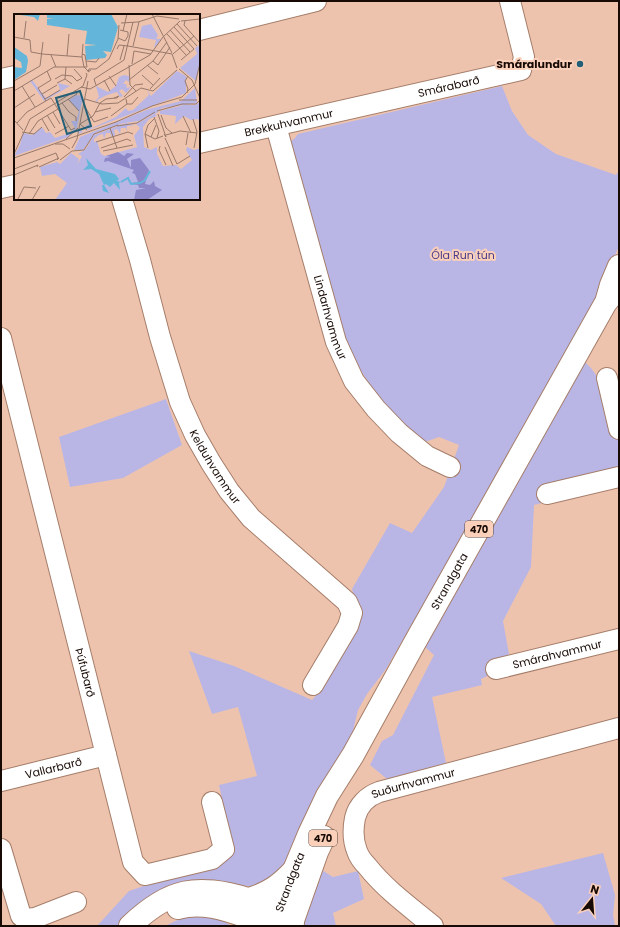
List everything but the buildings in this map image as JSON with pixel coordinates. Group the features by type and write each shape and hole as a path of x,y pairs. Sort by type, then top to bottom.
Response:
{"main road":[{"name":"Strandgata","path":"605,304 619,266"},
{"name":"Strandgata","path":"282,921 294,870 327,796 353,755 605,304 619,286"},
{"name":"Strandgata","path":"282,921 317,852 343,790 353,755"},
{"path":"244,913 264,894 284,881 294,870"},
{"path":"130,926 142,915 161,902 174,895 185,892 220,892 244,913"},
{"path":"150,926 166,913 190,905 208,906 282,921"}],"street":[{"path":"200,30 316,1"},
{"name":"Smárabarð","path":"378,103 521,70 524,57 510,1"},
{"path":"1,79 14,76"},
{"name":"Brekkuhvammur","path":"200,143 378,103"},
{"name":"Lindarhvammur","path":"276,126 336,342 354,381 376,410 399,433 427,456 450,467"},
{"path":"1,188 14,185"},
{"name":"Kelduhvammur","path":"122,200 160,337 180,402 195,435 229,490 251,518 348,602 352,613 348,626 313,685"},
{"name":"Þúfubarð","path":"1,338 133,862 145,875 212,859 224,849 212,802"},
{"path":"607,378 619,429"},
{"path":"547,494 619,477"},
{"name":"Smárahvammur","path":"496,669 619,639"},
{"name":"Suðurhvammur","path":"433,926 385,886 360,857 355,846 354,823 356,814 363,803 372,795 379,792 619,728"},
{"name":"Vallarbarð","path":"1,781 106,755"},
{"path":"1,848 21,916 26,919 35,918 76,902"}],"green space":[{"name":"Óla Run tún","path":"502,86 512,111 528,135 556,154 616,175 619,171 619,246 603,284 508,459 386,669 367,694 358,710 351,739 291,862 257,887 225,883 146,901 118,926 97,926 129,891 221,860 232,843 219,785 257,776 238,707 212,714 189,651 234,666 312,700 326,684 352,636 356,603 352,589 390,523 412,533 444,487 459,445 439,437 425,442 389,408 369,384 348,349 291,141 298,134"},
{"path":"584,361 591,368 609,393 619,446 619,484 534,505 531,567 503,621 511,665 481,679 482,685 432,697 446,763 387,779 370,765 382,741 393,735 434,655 425,647"},
{"path":"166,399 182,445 123,478 70,487 59,437"},
{"path":"603,853 615,895 613,915 615,926 556,926 541,904 501,878"},
{"path":"317,867 333,877 358,871 364,899 333,913 336,926 298,926"},
{"path":"188,915 220,918 231,926 165,926"}],"place":[{"name":"Smáralundur","path":"580,64"}]}
